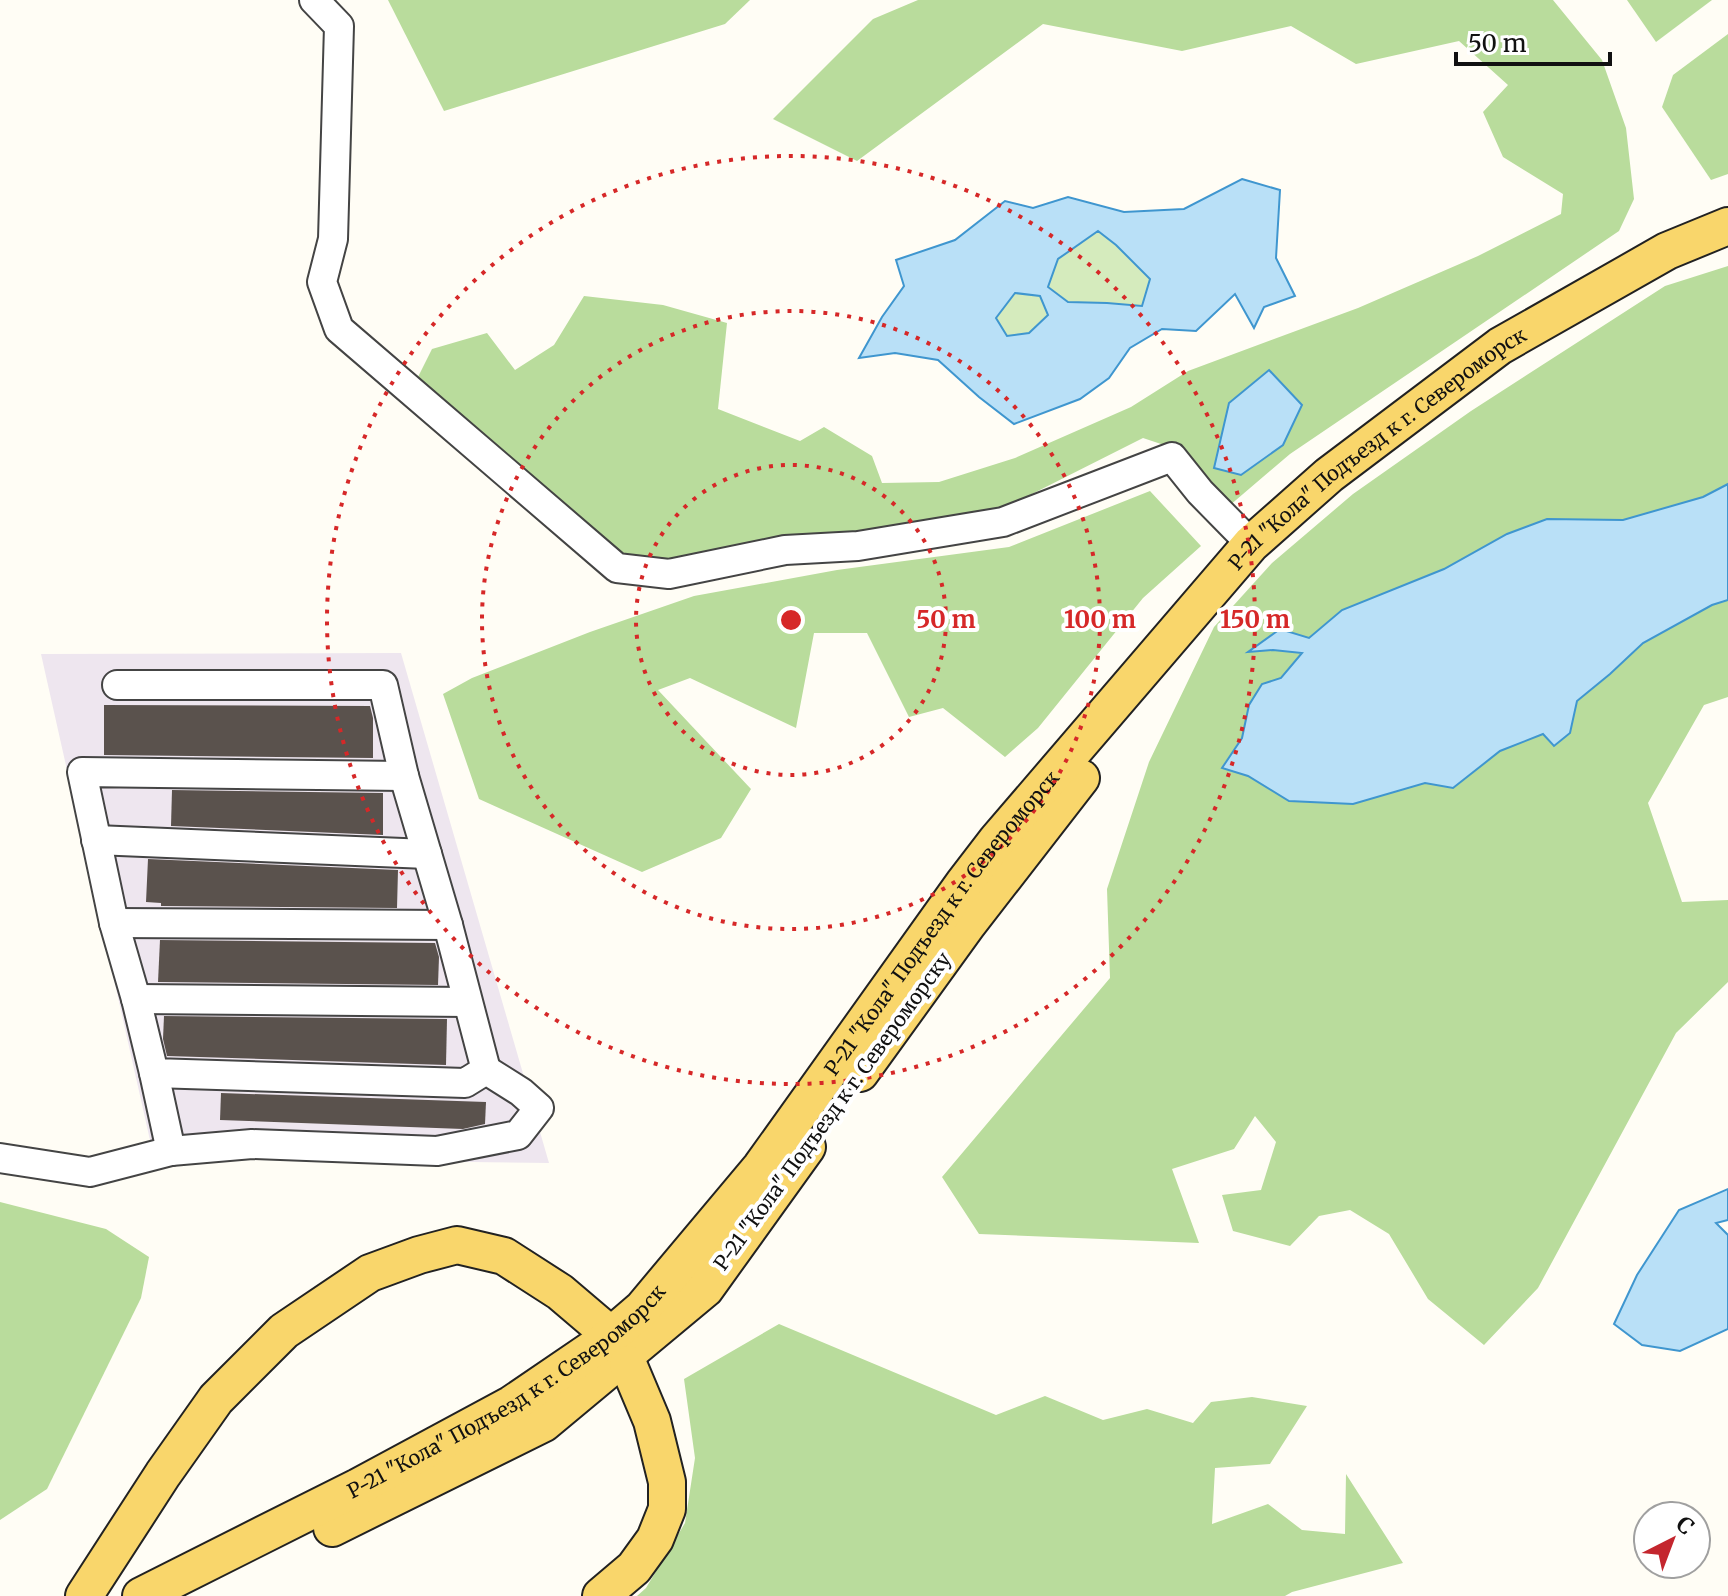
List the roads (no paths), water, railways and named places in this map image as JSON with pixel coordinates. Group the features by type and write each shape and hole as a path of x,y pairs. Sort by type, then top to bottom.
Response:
{"main road":[{"name":"Р-21 \"Кола\" Подъезд к г. Североморск","path":"141,1596 346,1494 512,1404 606,1340 642,1309 761,1167 997,840 1251,544 1329,475 1500,346 1667,251 1728,226"},
{"name":"Р-21 \"Кола\" Подъезд к г. Североморску","path":"194,1596 544,1423 705,1289 967,925 1301,500"},
{"path":"84,1596 216,1399 284,1331 370,1273 457,1245 504,1256 560,1292 607,1332"},
{"path":"601,1596 634,1568 655,1539 667,1509 667,1482 652,1421 628,1364"}],"lane":[{"path":"314,0 339,26 333,239 322,282 339,329 617,568 669,574 785,550 858,546 1003,522 1172,457 1200,492 1251,544"},
{"path":"0,1158 90,1172 171,1151 252,1144 437,1151 518,1135 539,1108 521,1092 486,1070 404,776 383,685 117,685"},
{"path":"171,1151 136,999 114,923 82,772 404,776"},
{"path":"96,840 427,854"},
{"path":"114,923 448,925"},
{"path":"136,999 467,1002"},
{"path":"154,1073 465,1083 486,1070"}],"water":[{"path":"1242,179 1280,190 1276,258 1295,296 1264,307 1254,328 1235,294 1196,331 1162,329 1130,348 1109,378 1080,399 1014,424 938,360 895,353 859,358 904,286 896,260 955,240 1005,201 1033,208 1068,197 1124,212 1184,209","holes":["1098,231 1150,279 1142,306 1068,302 1048,287 1058,259","1015,293 1040,296 1048,315 1029,333 1007,336 996,318"]},
{"path":"1269,370 1302,405 1283,445 1241,475 1214,468 1229,403"},
{"path":"1728,484 1728,600 1712,605 1643,643 1577,701 1570,733 1554,746 1543,734 1500,751 1453,788 1425,783 1353,804 1289,801 1248,776 1222,768 1242,738 1249,705 1262,684 1281,678 1302,653 1273,650 1248,652 1280,629 1309,638 1342,610 1444,569 1507,534 1547,519 1623,520 1703,497"},
{"path":"1728,1189 1728,1220 1716,1223 1728,1235 1728,1329 1680,1351 1642,1345 1614,1324 1637,1275 1679,1210"}]}
